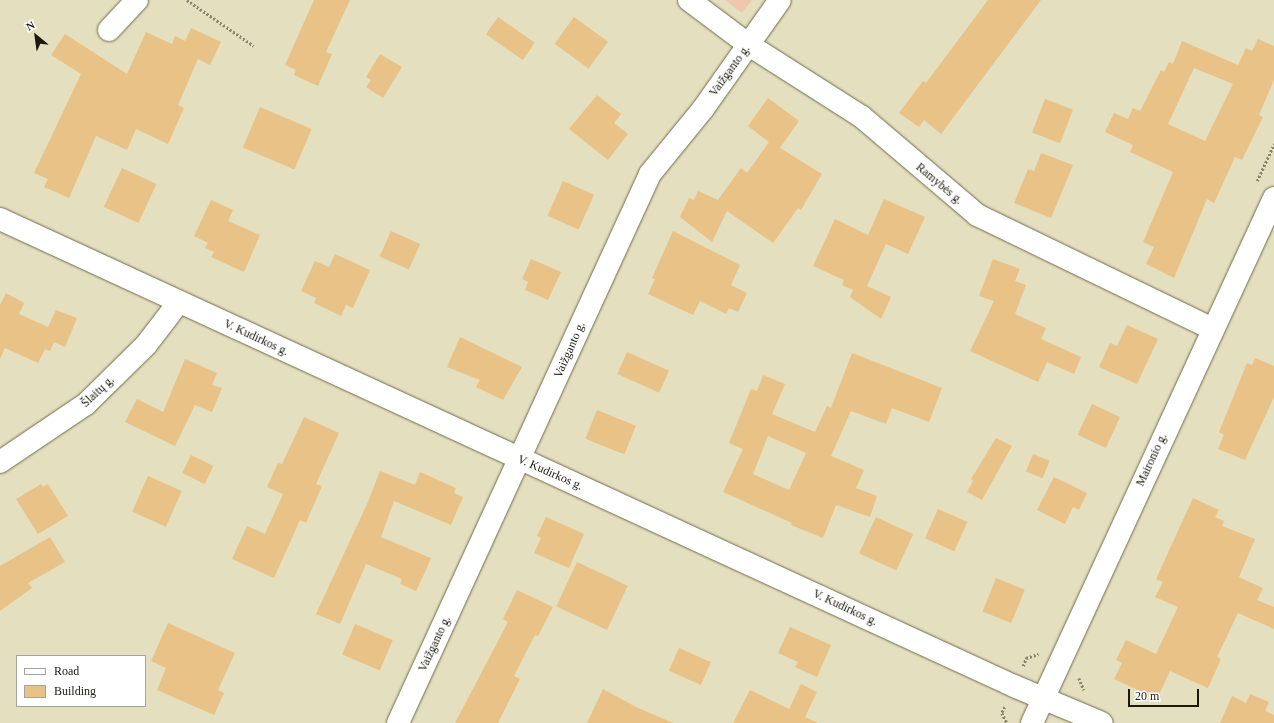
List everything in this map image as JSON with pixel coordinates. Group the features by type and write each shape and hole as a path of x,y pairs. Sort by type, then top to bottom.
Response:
{"street":[{"path":"110,30 137,0"},
{"name":"Ramybės g.","path":"689,0 748,45 862,117 977,216 1213,329"},
{"name":"Vaižganto g.","path":"398,723 650,174 703,109 780,0"},
{"name":"Maironio g.","path":"1032,723 1274,198"},
{"name":"V. Kudirkos g.","path":"0,220 520,460 1043,698 1102,723"},
{"name":"Šlaitų g.","path":"0,462 86,404 146,345 179,302"}],"path":[{"path":"187,0 254,46"}],"shaded area":[{"path":"725,0 752,0 742,13"}],"building":[{"path":"314,0 350,0 326,52 332,54 318,86 294,75 296,70 285,65"},
{"path":"988,0 1041,0 941,134 924,120 919,127 899,113 923,81 926,83"},
{"path":"498,17 535,43 523,60 486,34"},
{"path":"574,17 608,42 589,68 555,44"},
{"path":"191,28 221,42 210,65 198,59 178,105 184,108 168,144 136,129 127,150 96,136 69,198 44,187 48,179 34,173 81,74 51,55 65,34 127,74 146,32 172,44 175,36 185,41"},
{"path":"1258,39 1274,46 1274,80 1259,115 1263,117 1242,160 1235,157 1214,203 1207,199 1174,278 1146,264 1154,247 1143,242 1173,172 1130,152 1133,145 1105,132 1114,113 1128,119 1133,108 1140,111 1161,70 1164,72 1169,62 1173,64 1182,41 1238,65 1246,48 1252,51","holes":["1194,68 1233,84 1205,141 1168,124"]},
{"path":"380,54 402,67 383,98 366,87 371,80 366,77"},
{"path":"597,95 621,114 614,123 628,134 608,160 569,129"},
{"path":"768,98 799,121 780,148 822,174 801,210 798,208 773,243 727,211 712,242 680,217 689,198 694,200 698,191 718,200 741,168 747,173 769,142 748,126"},
{"path":"1045,99 1073,110 1060,143 1032,133"},
{"path":"260,107 312,129 294,169 243,148"},
{"path":"1041,153 1073,165 1051,218 1014,203 1028,169 1034,171"},
{"path":"122,168 156,184 138,223 104,207"},
{"path":"563,181 594,195 579,230 548,216"},
{"path":"884,199 925,217 908,254 886,244 867,286 891,297 881,319 850,297 853,290 842,285 844,280 813,266 835,219 868,235"},
{"path":"211,200 233,210 228,221 260,235 244,272 211,257 214,252 205,248 208,243 194,236"},
{"path":"391,231 420,244 409,270 380,257"},
{"path":"673,231 740,265 731,285 747,293 738,312 729,308 726,314 700,301 693,315 648,294 655,279 652,278"},
{"path":"335,254 370,270 353,308 346,305 341,316 314,303 316,298 301,291 315,261 329,267"},
{"path":"531,259 561,272 548,300 525,290 528,282 522,279"},
{"path":"993,259 1020,269 1015,281 1026,285 1015,314 1046,328 1041,339 1081,357 1074,374 1047,362 1038,382 970,351 994,301 979,296"},
{"path":"6,293 24,303 19,314 48,327 56,310 77,318 65,347 54,342 50,351 45,349 38,363 5,348 0,359 0,305"},
{"path":"1127,325 1158,339 1137,384 1099,367 1110,343 1117,346"},
{"path":"460,337 522,367 503,400 476,387 480,380 447,367"},
{"path":"627,352 669,371 659,393 617,374"},
{"path":"852,353 942,388 929,422 892,408 886,424 851,411 831,456 864,470 856,488 877,496 870,517 836,505 823,538 791,525 792,523 723,492 743,449 729,443 751,389 757,391 763,375 785,384 772,414 815,432 827,406 831,408","holes":["768,436 806,453 789,490 753,474"]},
{"path":"1255,358 1274,366 1274,397 1245,460 1218,449 1224,435 1219,432 1247,363 1252,365"},
{"path":"185,359 217,373 212,385 222,388 212,412 195,405 175,446 125,422 137,399 163,412"},
{"path":"1092,404 1120,417 1106,448 1078,435"},
{"path":"597,410 636,426 624,454 585,439"},
{"path":"304,417 339,433 316,484 322,486 306,523 300,520 274,578 232,559 247,526 265,534 283,494 267,487 278,463 282,464"},
{"path":"996,438 1012,446 982,500 967,492 973,481 971,479"},
{"path":"1033,454 1050,461 1043,478 1026,472"},
{"path":"191,455 213,466 205,484 182,473"},
{"path":"380,471 415,485 420,472 456,488 454,493 463,497 451,525 394,501 381,537 431,558 426,570 416,591 400,584 402,579 366,564 340,624 316,614 368,502"},
{"path":"148,476 182,491 166,527 132,512"},
{"path":"1054,477 1087,493 1079,510 1073,507 1065,524 1037,510"},
{"path":"41,484 43,487 48,484 68,516 38,534 16,499"},
{"path":"1193,498 1219,510 1215,517 1224,521 1222,526 1255,539 1239,577 1263,588 1257,600 1274,607 1274,629 1238,613 1217,657 1221,659 1208,688 1170,671 1157,699 1114,679 1122,663 1116,660 1126,640 1156,654 1178,607 1155,597 1163,582 1156,579"},
{"path":"938,509 967,522 954,551 925,538"},
{"path":"546,517 584,534 569,568 534,553 541,538 537,536"},
{"path":"876,517 913,534 896,571 859,553"},
{"path":"50,537 65,562 28,583 32,588 0,611 0,566"},
{"path":"577,562 628,586 607,630 556,606"},
{"path":"996,578 1025,590 1011,623 983,611"},
{"path":"517,590 553,607 538,636 535,635 514,676 520,679 498,723 455,723 508,622 503,619"},
{"path":"168,623 235,653 218,690 224,693 214,715 157,690 166,668 151,661"},
{"path":"355,624 393,640 380,670 342,654"},
{"path":"790,627 831,645 817,677 795,667 798,662 778,653"},
{"path":"679,648 711,662 701,685 669,671"},
{"path":"801,684 817,692 805,717 818,723 733,723 750,690 789,709"},
{"path":"603,689 636,707 673,723 587,723"},
{"path":"1250,694 1269,702 1265,711 1274,715 1274,723 1220,723 1232,696 1246,703"}]}
